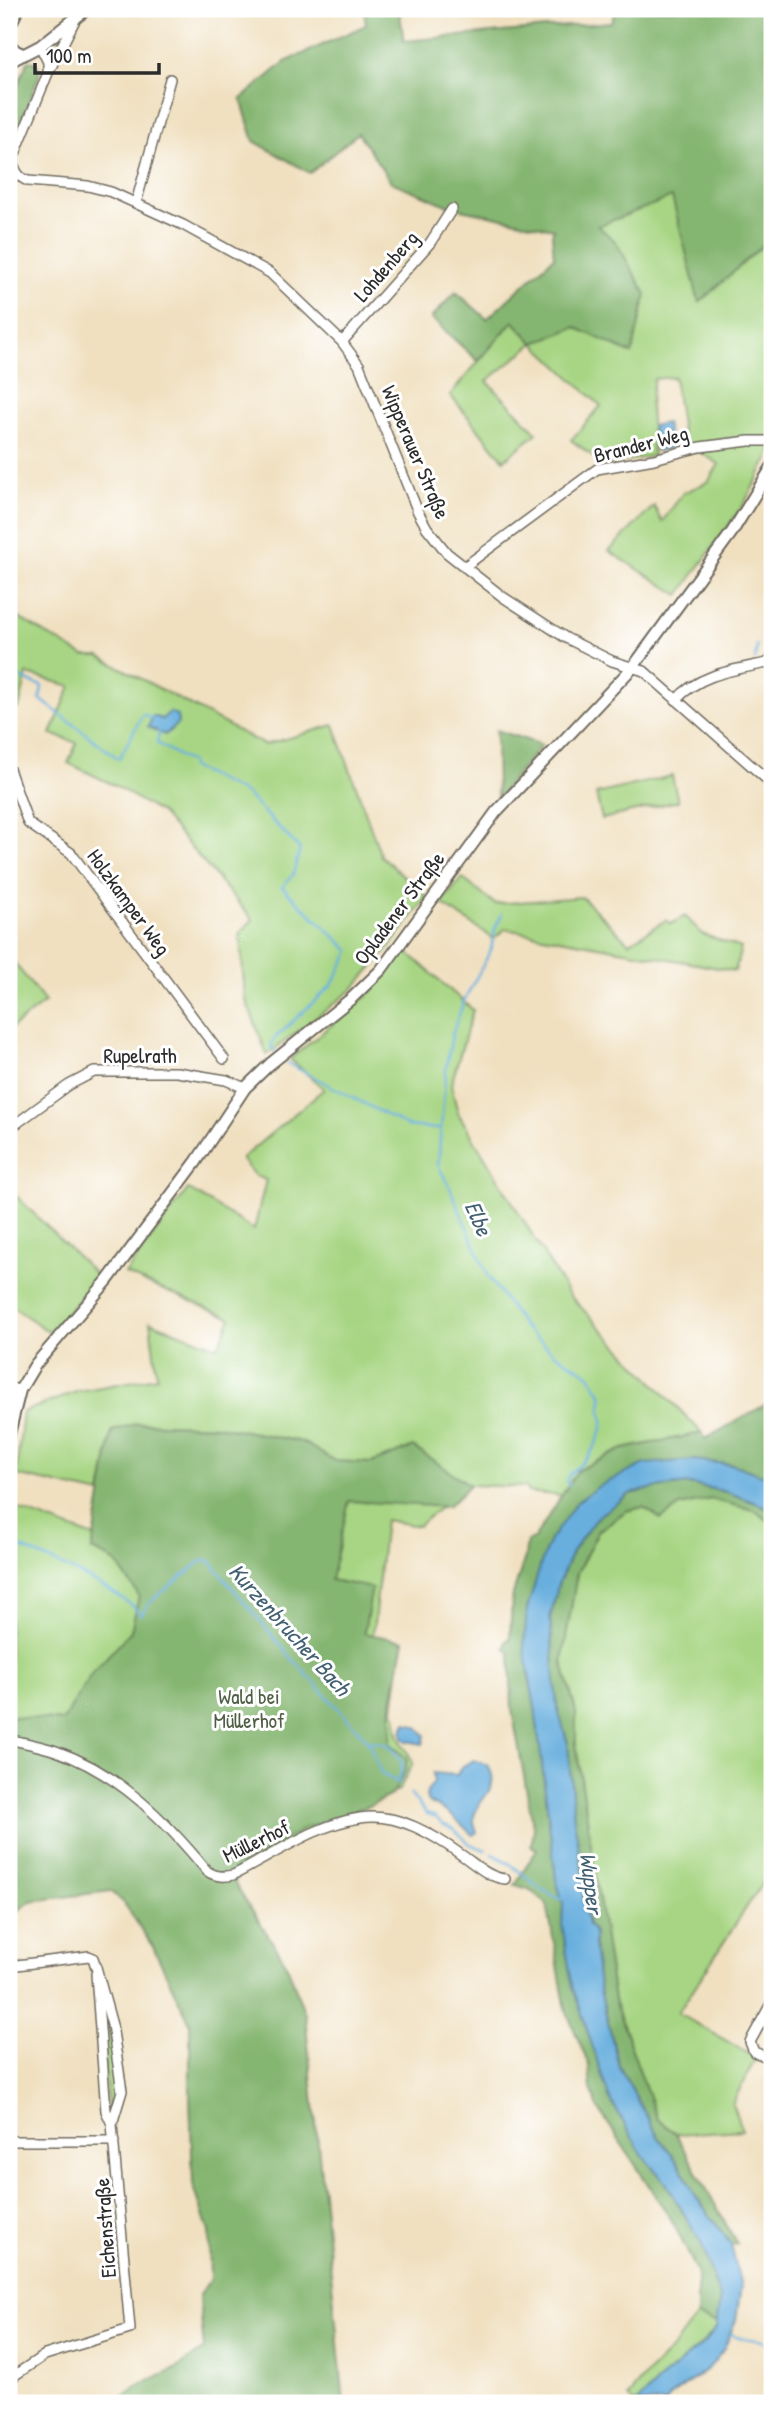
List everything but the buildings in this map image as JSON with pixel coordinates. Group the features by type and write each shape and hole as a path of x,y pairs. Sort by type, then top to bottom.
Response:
{"main road":[{"path":"9,27 18,9"},
{"path":"9,62 40,46 87,9"},
{"path":"9,44 23,54"},
{"path":"9,56 23,54"},
{"name":"Opladener Straße","path":"9,1434 14,1389 92,1301 136,1244 196,1162 245,1088 270,1064 352,998 381,970 496,812 633,667 732,532 772,467"}],"street":[{"name":"Wipperauer Straße","path":"77,17 48,73 11,169 28,181 102,189 136,202 271,273 342,342 359,365 401,472 427,528 447,553 519,609 566,638 612,661 644,671 772,784"},
{"path":"40,46 48,62 48,73"},
{"path":"136,202 170,79"},
{"name":"Lohdenberg","path":"342,342 430,243 452,209"},
{"name":"Brander Weg","path":"464,567 597,470 700,447 772,441"},
{"path":"676,700 684,690 704,679 770,663"},
{"name":"Holzkamper Weg","path":"9,769 28,823 71,853 224,1059"},
{"name":"Rupelrath","path":"9,1129 69,1085 94,1072 177,1072 226,1080 245,1088"},
{"name":"Müllerhof","path":"9,1739 57,1751 101,1773 139,1798 176,1833 213,1875 233,1874 304,1837 362,1817 390,1819 416,1827 436,1837 485,1872 505,1879"},
{"name":"Eichenstraße","path":"9,1966 89,1956 93,1958 112,2025 122,2091 112,2124"},
{"name":"Eichenstraße","path":"9,2379 45,2355 130,2329 117,2158 112,2124 106,2111 95,1985 96,1967"},
{"path":"772,2002 750,2042 754,2052 772,2059"},
{"path":"9,2141 114,2141"}],"green space":[{"path":"364,9 399,9 404,41 611,22 616,9 772,9 772,237 699,303 672,197 598,226 616,242 646,294 632,354 575,327 534,343 513,321 478,361 431,318 456,292 487,319 554,257 554,229 452,207 391,182 358,133 310,173 254,141 241,99 285,62 366,25"},
{"path":"28,61 35,62 39,68 39,76 9,151 9,105"},
{"path":"673,196 699,302 772,237 772,437 725,439 684,446 674,377 654,379 650,405 653,456 608,464 601,462 571,440 601,406 534,343 575,327 632,353 616,242 597,226"},
{"path":"513,321 534,343 487,381 537,433 504,460 450,395"},
{"path":"761,443 772,445 772,451 744,504 679,595 609,551 654,506 662,522 683,493 708,482 719,464 698,451"},
{"path":"9,612 84,656 99,656 264,745 334,725 381,856 427,897 386,952 352,990 267,1055 245,997 240,933 253,920 162,814 116,786 68,763 77,743 51,734 71,686 27,674 19,708 9,710"},
{"path":"496,730 542,745 497,798"},
{"path":"672,776 678,801 602,819 596,794"},
{"path":"462,878 495,904 582,897 629,943 666,920 671,924 685,916 702,934 741,948 735,971 505,929 494,939 441,903"},
{"path":"406,951 473,1010 451,1085 458,1113 569,1295 702,1433 623,1449 578,1470 562,1496 528,1492 525,1487 470,1485 413,1447 371,1463 335,1461 302,1442 218,1426 138,1423 112,1431 101,1494 16,1475 23,1412 79,1391 157,1377 150,1322 218,1347 231,1318 125,1274 188,1189 254,1230 266,1180 255,1176 241,1159 324,1089 290,1059 369,994"},
{"path":"9,956 45,1002 9,1030"},
{"path":"9,1189 99,1278 49,1332 9,1304"},
{"path":"772,1401 772,1479 734,1465 693,1460 578,1502 550,1540 527,1609 529,1677 556,1879 563,1904 562,1925 572,1984 609,2097 644,2158 665,2181 701,2243 720,2297 718,2323 697,2316 697,2271 671,2219 598,2108 591,2089 589,2066 566,2010 547,1904 529,1889 515,1885 537,1849 531,1846 534,1831 512,1710 510,1652 505,1649 506,1641 510,1639 512,1597 525,1557 527,1541 534,1539 578,1470 623,1449 702,1433 705,1439"},
{"path":"138,1423 218,1426 302,1442 335,1461 371,1463 413,1447 470,1485 448,1507 349,1501 331,1580 372,1588 364,1633 404,1641 392,1701 390,1743 407,1759 406,1769 393,1794 371,1805 304,1829 236,1868 235,1884 286,1963 305,2014 344,2403 120,2403 119,2400 137,2386 176,2369 204,2349 199,2296 210,2279 209,2232 193,2184 190,2023 153,1947 126,1906 111,1891 31,1901 16,1912 9,1912 9,1716 63,1721 91,1674 131,1631 139,1596 115,1561 92,1550 112,1431"},
{"name":"Wald bei Müllerhof","path":"128,1435 463,1489 418,1526 385,1520 372,1642 382,1651 401,1654 393,1709 397,1718 397,1731 413,1763 399,1790 235,1870 150,1600 108,1545 92,1550 115,1561 140,1596 131,1631 91,1674 63,1721 9,1716 9,1526 13,1507 94,1537"},
{"path":"688,1484 727,1492 772,1509 772,1523 754,1510 710,1499 680,1506 661,1519 643,1507 626,1511 598,1531 577,1573 562,1661 576,1712 576,1744 614,2000 657,2119 676,2134 737,2244 731,2245 659,2138 619,2066 599,1986 594,1932 588,1925 583,1897 583,1872 574,1820 568,1744 557,1706 550,1618 559,1582 573,1550 597,1517 630,1494"},
{"path":"710,1499 754,1510 772,1523 772,1868 678,2013 756,2058 732,2104 742,2130 676,2134 657,2119 614,2000 576,1744 576,1712 562,1661 577,1573 598,1531 626,1511 643,1507 661,1519 680,1506"},
{"path":"103,2002 118,2088 108,2109 99,2003"},
{"path":"697,2316 718,2323 716,2328 696,2350 634,2403 628,2397 672,2349"}],"water":[{"path":"666,423 671,448 656,451 652,426"},
{"path":"170,712 177,716 178,723 165,735 148,727 153,716 162,719"},
{"path":"693,1460 734,1465 772,1479 772,1509 727,1492 689,1484 630,1494 597,1517 573,1550 559,1582 550,1618 557,1706 568,1744 574,1820 583,1872 583,1897 588,1925 594,1932 599,1986 619,2067 659,2138 731,2245 741,2286 736,2320 724,2349 709,2368 668,2398 666,2403 637,2403 656,2383 705,2342 716,2328 720,2297 701,2243 665,2181 644,2158 609,2097 572,1984 562,1925 563,1904 556,1879 535,1707 524,1647 527,1609 542,1560 550,1540 577,1502 599,1486 645,1464"},
{"path":"406,1723 418,1727 425,1735 423,1744 403,1738 402,1732"},
{"path":"474,1760 488,1765 492,1784 475,1813 477,1832 473,1835 448,1813 429,1802 426,1794 434,1783 433,1773 457,1775 461,1767"}],"waterway":[{"name":"Elbe","path":"755,660 757,645"},
{"path":"9,670 24,680 42,686 40,699 119,759 143,714 154,720"},
{"name":"Elbe","path":"728,676 746,672"},
{"path":"160,730 157,743 191,763 191,767 246,794 300,849 293,875 282,887 350,951 332,985 274,1039 271,1046 275,1052"},
{"name":"Elbe","path":"502,914 495,929 491,950 464,1001 452,1035 446,1068 438,1165 488,1276 524,1327 554,1353 589,1374 603,1397 600,1434 589,1456 569,1476 566,1481 569,1485"},
{"path":"287,1063 407,1126 439,1129"},
{"name":"Kurzenbrucher Bach","path":"9,1543 99,1584 131,1605 141,1615 150,1602 203,1560 210,1561 287,1653 368,1741 388,1744 402,1766 397,1782"},
{"name":"Kurzenbrucher Bach","path":"368,1741 382,1774 399,1783"},
{"name":"Kurzenbrucher Bach","path":"410,1794 426,1813 454,1829 470,1844 486,1850"},
{"name":"Kurzenbrucher Bach","path":"492,1854 510,1864 543,1890 562,1899"},
{"path":"731,2334 770,2344"}],"water label":[{"name":"Wupper","path":"592,1883"}]}
